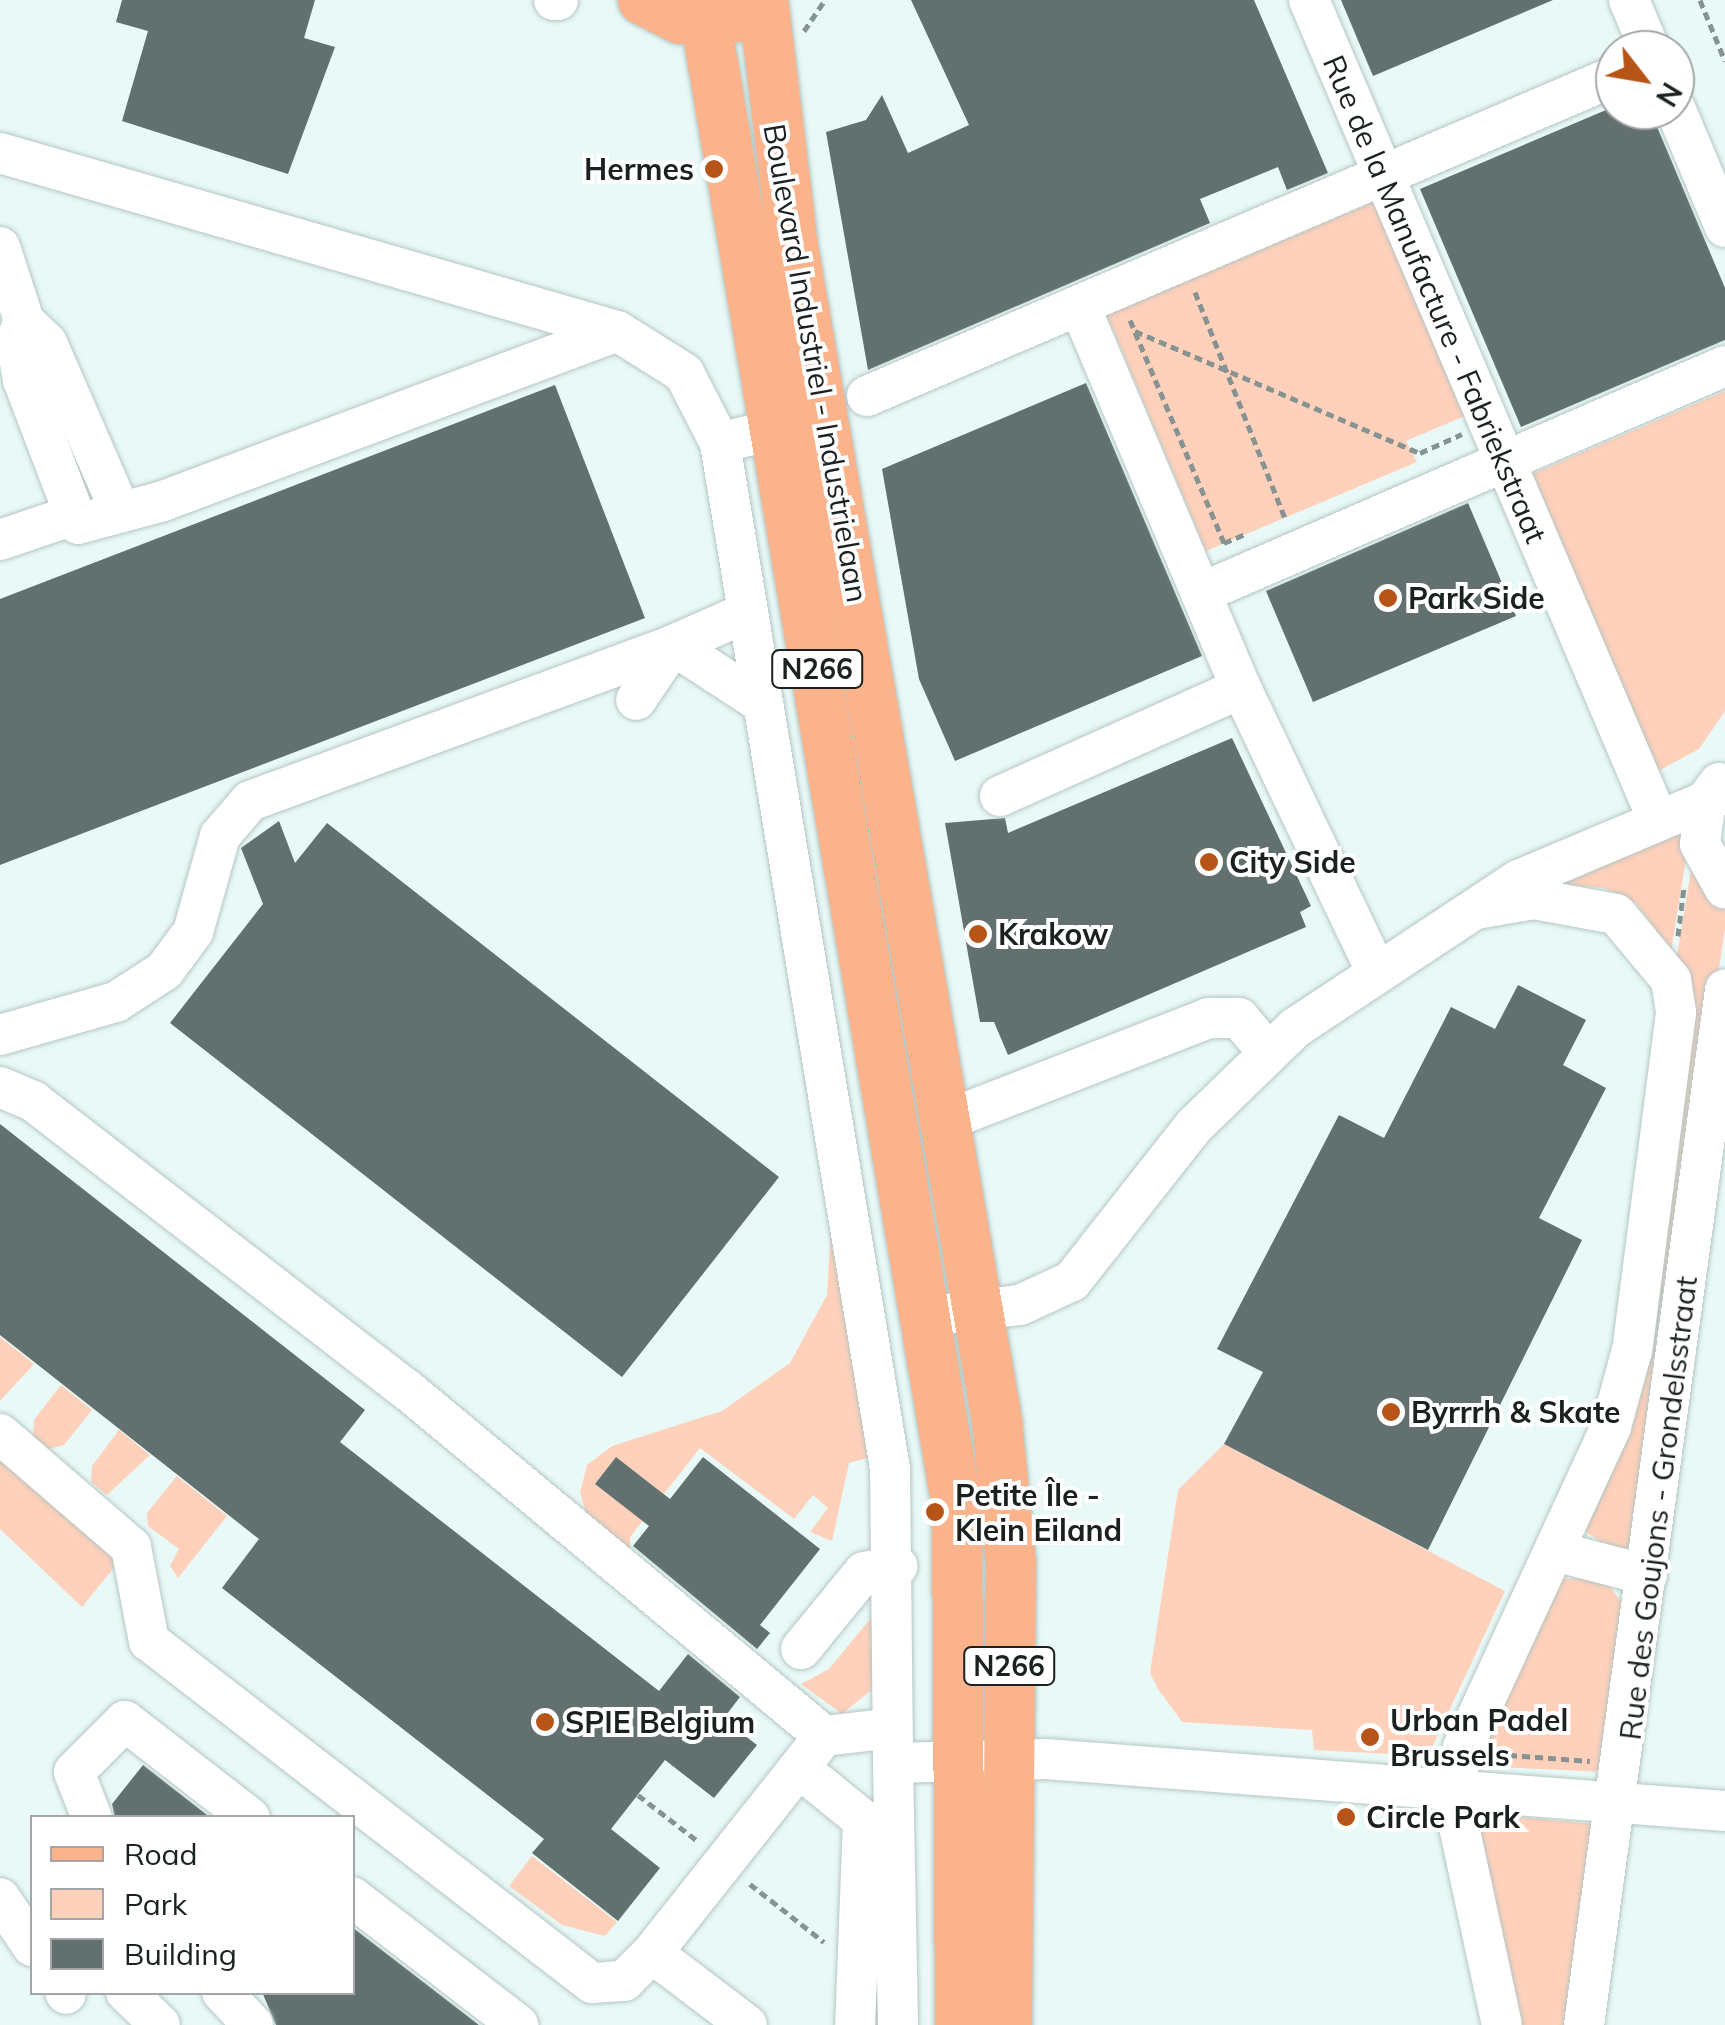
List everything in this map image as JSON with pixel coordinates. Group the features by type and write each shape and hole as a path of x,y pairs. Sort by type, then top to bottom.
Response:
{"main road":[{"path":"642,0 706,22"},
{"name":"N266","path":"706,22 769,4"},
{"name":"Boulevard Industriel - Industrielaan","path":"769,4 793,247 980,1309"},
{"name":"Boulevard Industriel - Industrielaan","path":"706,22 930,1316"},
{"name":"N266","path":"980,1309 1010,1564 1007,2025"},
{"name":"N266","path":"930,1316 957,1508 960,2025"}],"street":[{"name":"Rue de la Manufacture - Fabriekstraat","path":"1309,0 1502,466 1657,818"},
{"path":"1629,0 1642,30"},
{"path":"867,396 1083,314 1181,262 1595,84"},
{"path":"1684,130 1725,226"},
{"path":"0,153 617,331 684,373 720,443 890,1469 897,1566 893,1746 898,2025"},
{"path":"0,246 24,321 48,344 118,506"},
{"path":"1083,314 1241,688 1375,969"},
{"path":"24,321 16,340 23,380 78,524 118,506 162,501 617,331"},
{"path":"1200,593 1502,466 1725,366"},
{"path":"720,443 775,429"},
{"path":"0,540 74,514"},
{"path":"0,1035 116,1002 164,971 193,932 220,836 250,801 673,644 748,612"},
{"path":"636,700 673,644"},
{"path":"673,644 762,704"},
{"path":"1000,796 1241,688"},
{"path":"930,1316 1047,1297 1072,1282 1160,1166 1268,1052 1375,969 1476,909 1719,790"},
{"path":"1719,790 1700,844 1725,888"},
{"path":"1476,909 1534,899 1598,907 1641,935 1671,980"},
{"name":"Rue des Goujons - Grondelsstraat","path":"1502,2025 1452,1794 1464,1748 1558,1552 1632,1350 1676,1013 1671,980"},
{"name":"Rue des Goujons - Grondelsstraat","path":"1584,2025 1620,1804 1725,990"},
{"path":"947,1120 1208,1018 1240,1018 1268,1052"},
{"path":"0,1087 33,1100 434,1412 824,1736 893,1746 959,1764 1046,1759 1452,1794 1725,1811"},
{"path":"0,1434 130,1548 148,1641 567,1968 608,1988 652,1953 824,1736"},
{"path":"1558,1552 1647,1576"},
{"path":"801,1648 864,1572 897,1566"},
{"path":"91,1815 74,1772 124,1720 246,1815"},
{"path":"799,1768 863,1820 856,2025"},
{"path":"0,1863 30,1896"},
{"path":"0,1898 30,1943"},
{"path":"355,1899 518,2025"},
{"path":"652,1953 747,2025"},
{"path":"129,1995 160,2025"}],"path":[{"path":"1700,0 1725,61"},
{"path":"1181,262 1290,516 1274,523"},
{"path":"1144,330 1420,452 1463,433 1458,421"},
{"path":"1135,331 1224,543 1257,530"},
{"path":"1671,980 1688,860 1700,844"},
{"path":"1483,1753 1610,1763"}],"green space":[{"path":"1385,197 1474,412 1406,441 1417,462 1206,551 1107,315"},
{"path":"1725,391 1725,711 1699,749 1651,775 1525,477"},
{"path":"1677,825 1687,853 1671,951 1636,903 1604,888 1554,883"},
{"path":"1692,864 1725,904 1725,929 1630,1547 1614,1550 1583,1530"},
{"path":"832,1210 878,1455 849,1463 832,1541 810,1532 828,1508 813,1495 794,1519 700,1448 630,1537 630,1551 587,1515 580,1493 587,1465 612,1446 722,1411 790,1363 827,1295","holes":["616,1457 659,1490 638,1517 595,1484"]},
{"path":"0,1337 34,1364 0,1401"},
{"path":"61,1385 92,1410 64,1445 48,1449 33,1436 34,1420"},
{"path":"119,1430 150,1455 107,1495 91,1482 92,1466"},
{"path":"1224,1444 1505,1591 1428,1756 1314,1750 1312,1730 1182,1722 1158,1689 1150,1673 1178,1490"},
{"path":"0,1456 113,1544 117,1564 82,1607 0,1529"},
{"path":"177,1476 227,1516 178,1578 170,1566 179,1549 148,1526 147,1513"},
{"path":"1604,1578 1633,1619 1606,1772 1496,1767 1479,1756 1539,1607 1563,1579"},
{"path":"884,1602 875,1687 842,1714 801,1684 829,1669"},
{"path":"1497,1815 1596,1824 1577,2025 1510,2025 1476,1824"},
{"path":"532,1856 617,1922 605,1936 562,1925 509,1886"}],"building":[{"path":"122,0 315,0 304,38 335,47 288,174 122,121 148,31 116,22"},
{"path":"911,0 1254,0 1328,173 1287,190 1278,167 1200,199 1210,223 868,370 826,132 866,120 882,95 908,153 969,125"},
{"path":"1341,0 1553,0 1373,76"},
{"path":"1595,115 1595,130 1658,130 1725,288 1725,340 1521,427 1420,189"},
{"path":"1086,383 1202,656 955,761 919,679 882,469"},
{"path":"555,385 645,618 0,865 0,599"},
{"name":"Park Side","path":"1468,503 1516,616 1313,702 1266,591"},
{"path":"1232,738 1311,906 1300,912 1306,927 1008,1055 994,1022 980,1022 945,823 1005,818 1008,833"},
{"path":"279,821 295,863 327,823 779,1177 622,1377 170,1023 263,904 241,848"},
{"path":"1518,985 1586,1020 1563,1065 1606,1088 1539,1218 1582,1240 1428,1550 1224,1444 1263,1372 1217,1349 1339,1115 1384,1138 1451,1007 1495,1029"},
{"path":"0,1124 365,1410 340,1442 659,1691 688,1654 740,1697 723,1719 757,1745 714,1798 665,1760 611,1829 660,1868 618,1921 532,1853 544,1839 222,1588 259,1539 0,1335"},
{"path":"616,1457 670,1499 703,1457 820,1549 760,1625 770,1633 757,1649 633,1546 649,1526 595,1484"},
{"path":"143,1765 207,1815 114,1815 112,1804"},
{"path":"355,1929 479,2025 276,2025 263,1995 355,1995"}],"place":[{"name":"Hermes","path":"714,169"},
{"name":"Park Side","path":"1388,598"},
{"name":"City Side","path":"1209,862"},
{"name":"Krakow","path":"978,934"},
{"name":"Byrrrh & Skate","path":"1391,1412"},
{"name":"Petite Île - Klein Eiland","path":"935,1512"},
{"name":"SPIE Belgium","path":"545,1722"},
{"name":"Urban Padel Brussels","path":"1370,1737"},
{"name":"Circle Park","path":"1346,1817"}]}
